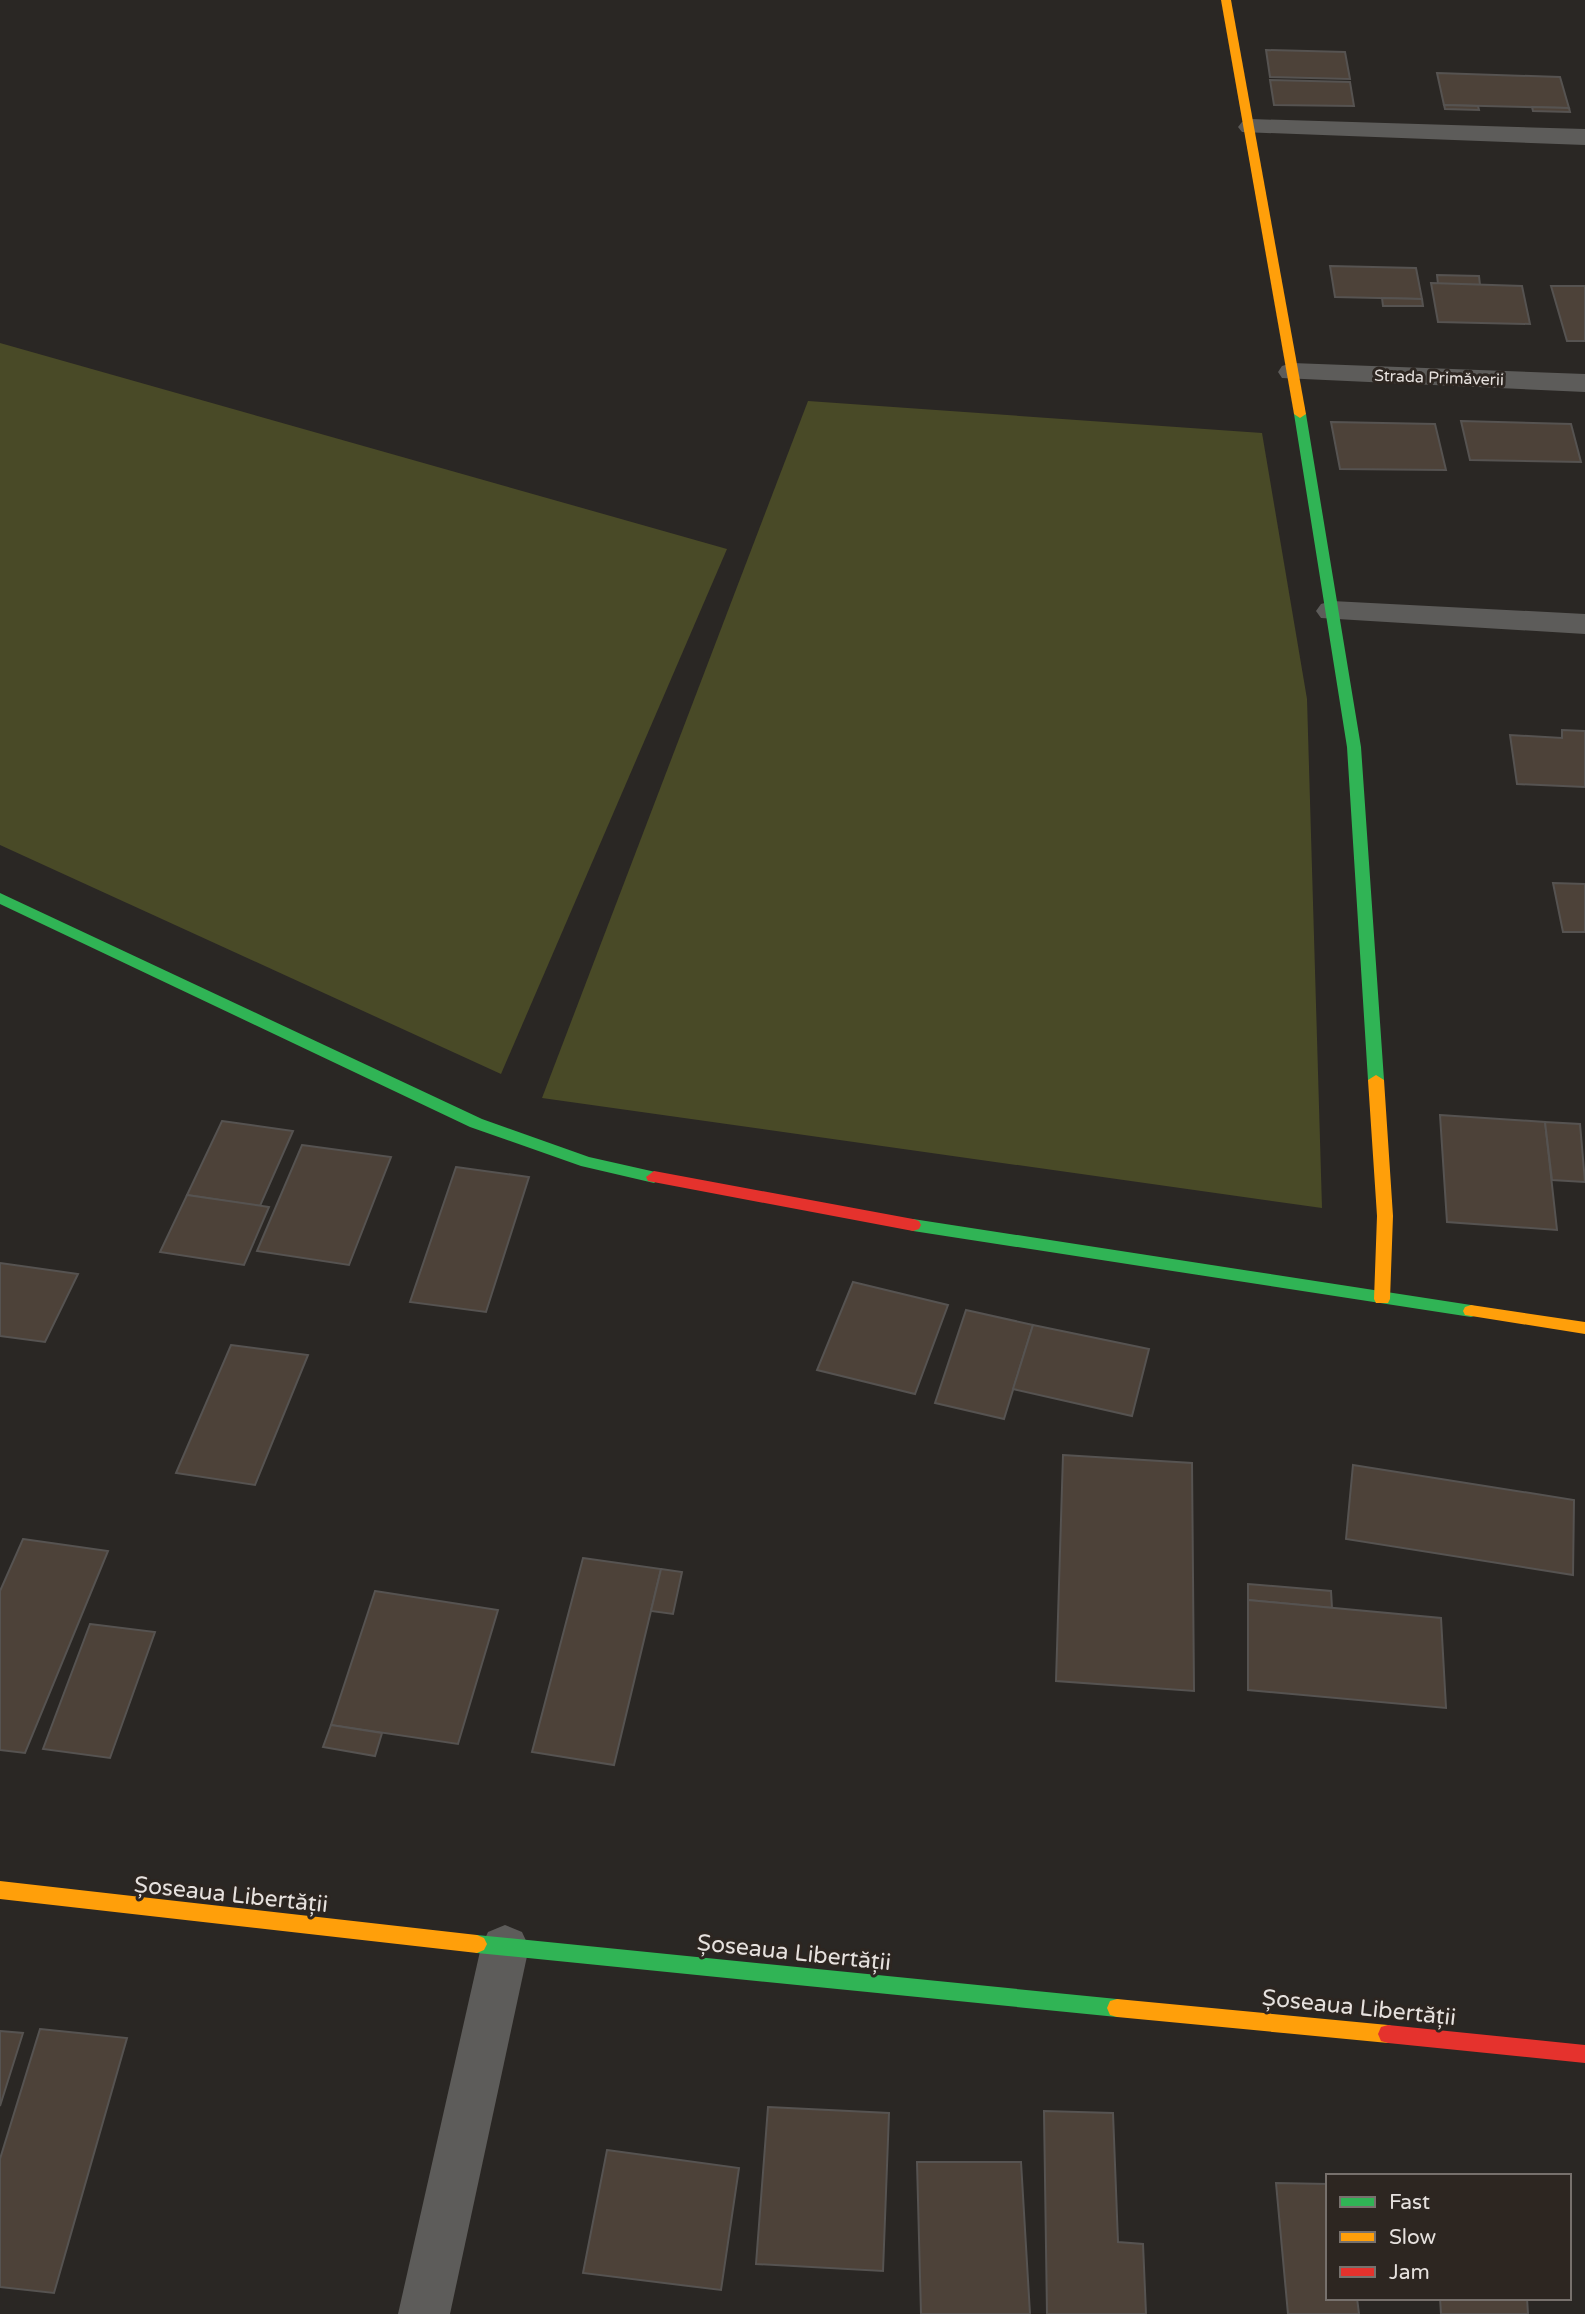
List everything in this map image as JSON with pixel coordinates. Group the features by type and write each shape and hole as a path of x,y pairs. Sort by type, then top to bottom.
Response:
{"street":[{"path":"1226,0 1251,127 1354,747 1385,1216 1382,1299"},
{"path":"1251,127 1585,136"},
{"name":"Strada Primăverii","path":"1292,372 1585,383"},
{"path":"1332,611 1585,624"},
{"path":"0,898 477,1123 587,1162 706,1189 881,1220 1382,1299 1585,1328"},
{"name":"Șoseaua Libertății","path":"0,1890 505,1947 1585,2054"},
{"path":"424,2314 505,1947"}],"green space":[{"path":"0,343 727,549 501,1074 0,845"},
{"path":"808,401 1262,433 1307,699 1322,1208 542,1098"}],"building":[{"path":"1266,50 1345,52 1350,79 1270,77"},
{"path":"1437,73 1560,77 1569,108 1444,105"},
{"path":"1270,80 1350,82 1354,106 1274,105"},
{"path":"1444,105 1478,106 1479,110 1445,109"},
{"path":"1532,107 1569,108 1570,112 1533,111"},
{"path":"1330,266 1416,268 1422,299 1335,297"},
{"path":"1437,275 1479,276 1480,285 1438,284"},
{"path":"1431,283 1522,286 1530,324 1438,322"},
{"path":"1551,286 1585,286 1585,341 1567,341"},
{"path":"1382,298 1422,299 1423,306 1383,306"},
{"path":"1461,421 1571,424 1581,462 1470,460"},
{"path":"1331,422 1435,424 1446,470 1340,469"},
{"path":"1562,730 1585,731 1585,787 1517,784 1510,735 1562,738"},
{"path":"1553,883 1585,884 1585,932 1563,932"},
{"path":"1440,1115 1545,1122 1557,1230 1447,1222"},
{"path":"222,1121 293,1131 260,1206 187,1195"},
{"path":"1545,1122 1580,1124 1585,1182 1552,1180"},
{"path":"302,1145 391,1157 349,1265 257,1251"},
{"path":"456,1167 529,1177 486,1312 410,1302"},
{"path":"187,1195 269,1207 244,1265 160,1252"},
{"path":"0,1263 78,1274 45,1342 0,1336"},
{"path":"853,1282 948,1305 915,1394 817,1370"},
{"path":"966,1310 1033,1325 1004,1419 935,1403"},
{"path":"1033,1325 1149,1349 1132,1416 1013,1389"},
{"path":"231,1345 308,1355 255,1485 176,1473"},
{"path":"1063,1455 1192,1463 1194,1691 1056,1681"},
{"path":"1353,1465 1574,1500 1573,1575 1346,1539"},
{"path":"23,1539 108,1551 25,1753 0,1750 0,1591"},
{"path":"583,1558 661,1569 614,1765 532,1752"},
{"path":"661,1569 682,1572 673,1614 651,1611"},
{"path":"1248,1584 1331,1591 1332,1608 1248,1600"},
{"path":"375,1591 498,1610 458,1744 331,1725"},
{"path":"1248,1600 1441,1618 1446,1708 1248,1690"},
{"path":"90,1624 155,1632 110,1758 43,1749"},
{"path":"331,1725 382,1733 375,1756 323,1747"},
{"path":"40,2029 127,2038 54,2293 0,2287 0,2159"},
{"path":"0,2031 23,2033 0,2106"},
{"path":"768,2107 889,2113 883,2271 756,2264"},
{"path":"1044,2111 1113,2113 1118,2242 1143,2244 1146,2314 1047,2314"},
{"path":"607,2150 739,2168 721,2290 583,2273"},
{"path":"917,2162 1021,2162 1030,2314 921,2314"},
{"path":"1276,2183 1326,2184 1326,2300 1357,2300 1359,2314 1288,2314"},
{"path":"1440,2300 1527,2300 1528,2314 1441,2314"}],"traffic: fast":[{"path":"1300,414 1354,747 1376,1080"},
{"path":"0,898 476,1123 587,1162 654,1177"},
{"path":"913,1225 1471,1311"},
{"path":"477,1944 1117,2008"}],"traffic: slow":[{"path":"1226,0 1300,414"},
{"path":"1376,1080 1385,1216 1382,1299"},
{"path":"1471,1311 1585,1328"},
{"path":"0,1890 477,1944"},
{"path":"1117,2008 1388,2034"}],"traffic: jam":[{"path":"654,1177 913,1225"},
{"path":"1388,2034 1585,2054"}]}
